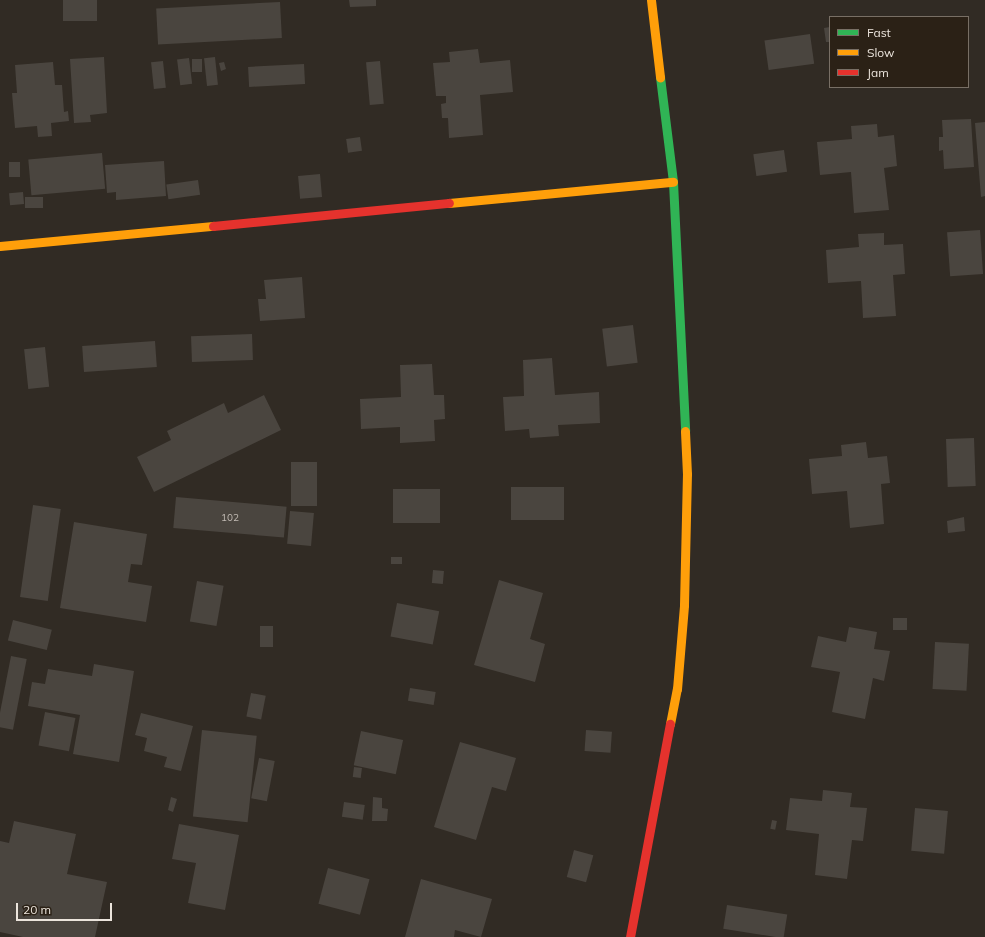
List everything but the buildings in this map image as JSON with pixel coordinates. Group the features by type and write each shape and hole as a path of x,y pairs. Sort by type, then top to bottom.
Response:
{"street":[{"path":"630,937 677,689 684,606 687,474 673,182 650,0"},
{"path":"0,246 673,182"}],"traffic: fast":[{"path":"660,77 673,182 685,431"}],"traffic: slow":[{"path":"651,0 660,77"},
{"path":"449,203 673,182"},
{"path":"0,246 213,226"},
{"path":"670,724 677,689 684,605 687,474 685,431"}],"traffic: jam":[{"path":"213,226 449,203"},
{"path":"630,937 670,724"}]}
